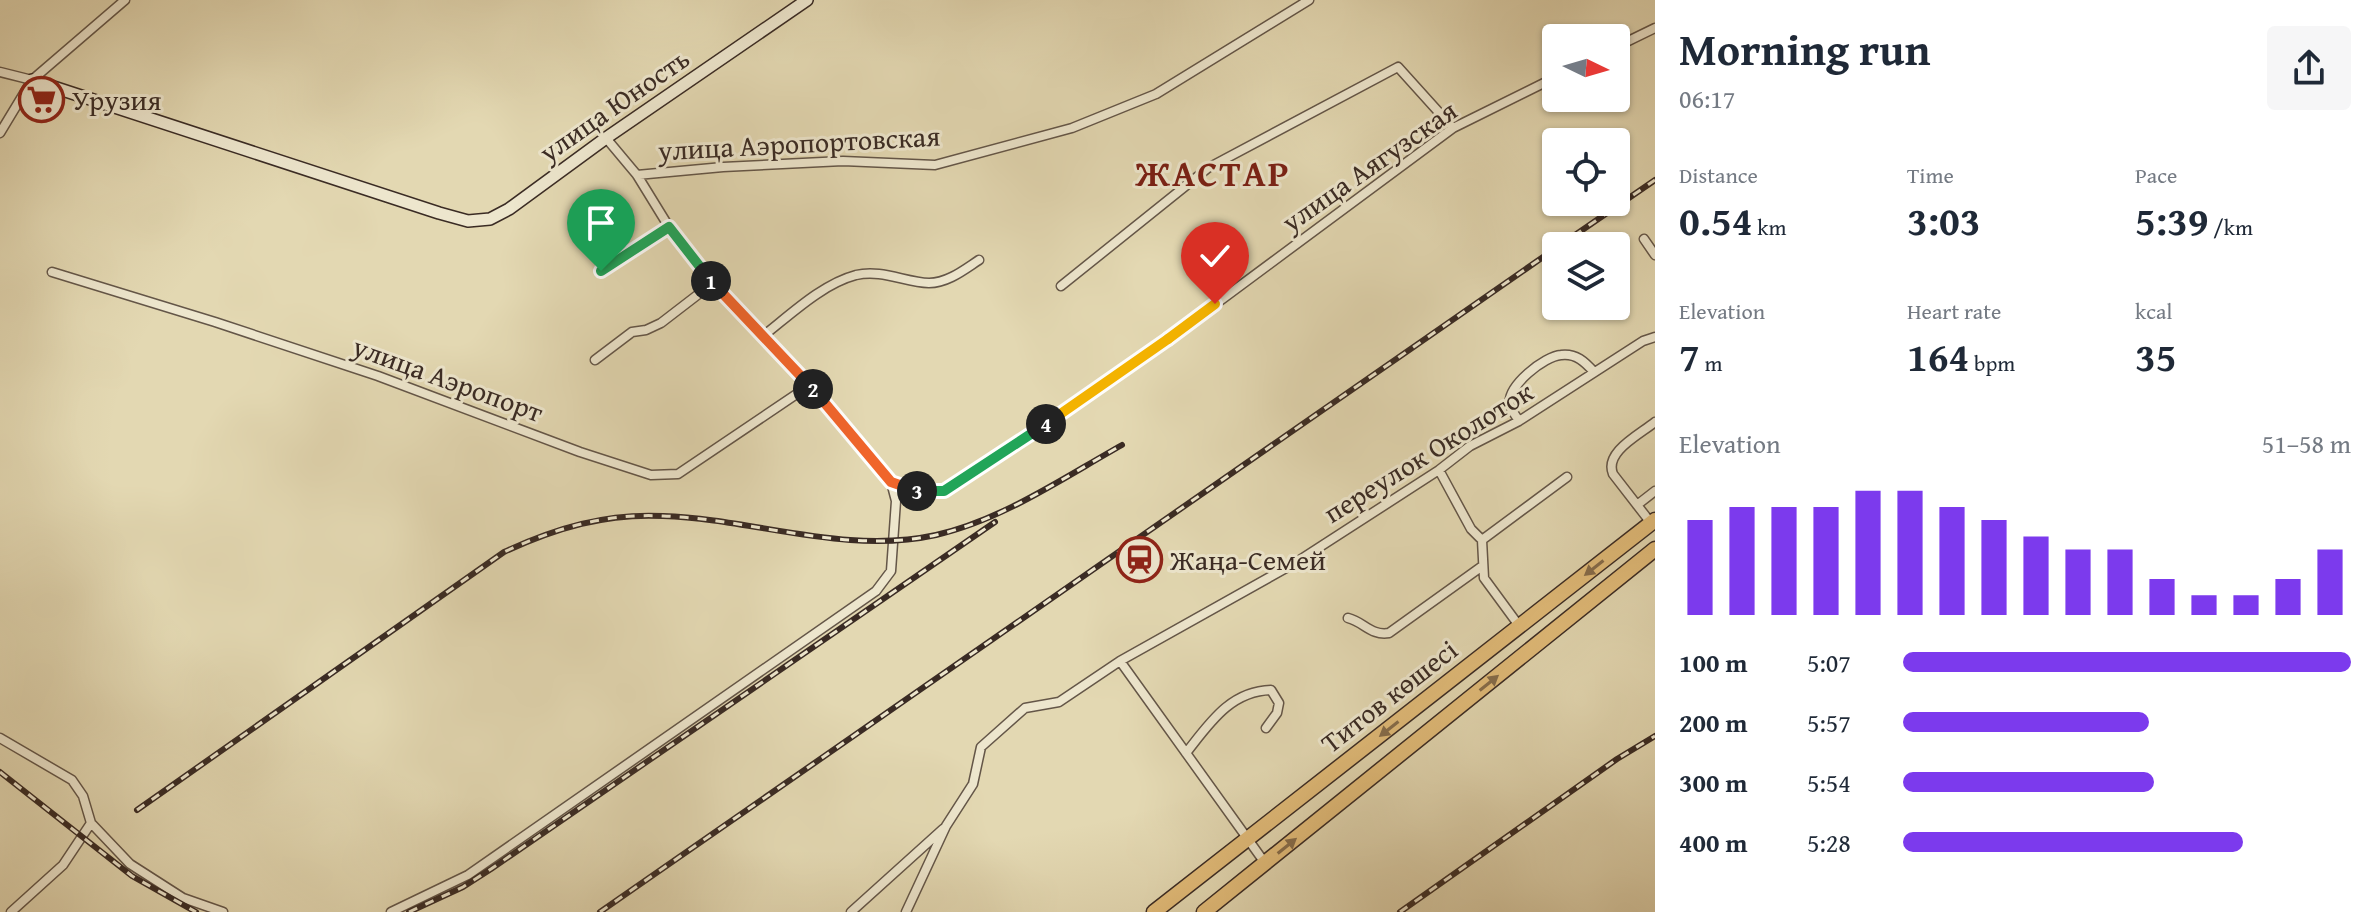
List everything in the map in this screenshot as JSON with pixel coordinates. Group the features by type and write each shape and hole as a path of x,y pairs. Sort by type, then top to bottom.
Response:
{"highway":[{"name":"Титов көшесі","path":"1154,912 1653,521"},
{"name":"Титов көшесі","path":"1204,912 1655,549"}],"street":[{"path":"0,133 32,80 125,0"},
{"name":"улица Юность","path":"32,80 439,213 468,221 490,219 509,209 606,138 807,0"},
{"name":"улица Аэропортовская","path":"637,175 843,161 935,165 1072,128 1156,94 1309,0"},
{"path":"1630,40 1655,28"},
{"path":"1061,286 1208,168 1398,67 1453,128"},
{"path":"0,72 32,80"},
{"name":"улица Аягузская","path":"891,482 923,493 944,491 970,476 1136,363 1453,128 1542,84"},
{"path":"391,912 468,875 876,591 891,571 896,501 891,482 810,385 713,283 669,227 637,175 606,138"},
{"path":"601,271 669,227"},
{"path":"1644,239 1655,255"},
{"path":"763,336 833,285 856,275 894,276 928,283 940,281 979,260"},
{"name":"улица Аэропорт","path":"52,272 378,376 580,452 651,475 678,474 810,385"},
{"path":"595,360 632,332 661,323 713,283"},
{"name":"переулок Околоток","path":"946,826 973,784 981,747 1025,708 1059,702 1120,661 1295,563 1439,470 1470,446 1519,421 1643,341 1655,337"},
{"path":"1519,421 1509,407 1510,395 1514,386 1539,364 1560,354 1582,360 1594,372"},
{"path":"1653,521 1637,505 1609,466 1612,456 1655,422"},
{"path":"1439,470 1471,529 1482,540 1484,556 1481,567 1484,578 1520,627"},
{"path":"1482,540 1567,477"},
{"path":"1637,505 1655,491"},
{"path":"1348,618 1359,621 1369,630 1389,633 1481,567"},
{"path":"1120,661 1265,863"},
{"path":"1186,753 1226,706 1239,697 1260,690 1271,690 1279,703 1277,713 1266,728"},
{"path":"0,738 72,780 83,796 91,823 130,864 183,898 223,912"},
{"path":"11,912 63,865 91,823"},
{"path":"851,912 946,826"},
{"path":"906,912 946,826"}],"railway":[{"path":"1579,232 1655,180"},
{"path":"600,912 1542,258"},
{"path":"137,810 504,552 543,536 601,520 642,516 697,518 834,539 902,540 936,535 1008,509 1122,445"},
{"path":"409,912 463,887 491,869 995,522"},
{"path":"1400,912 1617,759 1655,736"},
{"path":"0,772 132,876 196,912"}],"place":[{"name":"Урузия","path":"41,100"},
{"name":"Жаңа-Семей","path":"1139,560"}],"district":[{"name":"ЖАСТАР","path":"1213,173"}],"route":[{"path":"601,271 669,227 713,283 810,385 891,482 923,493 944,491 970,476 1136,363 1215,304"}]}
